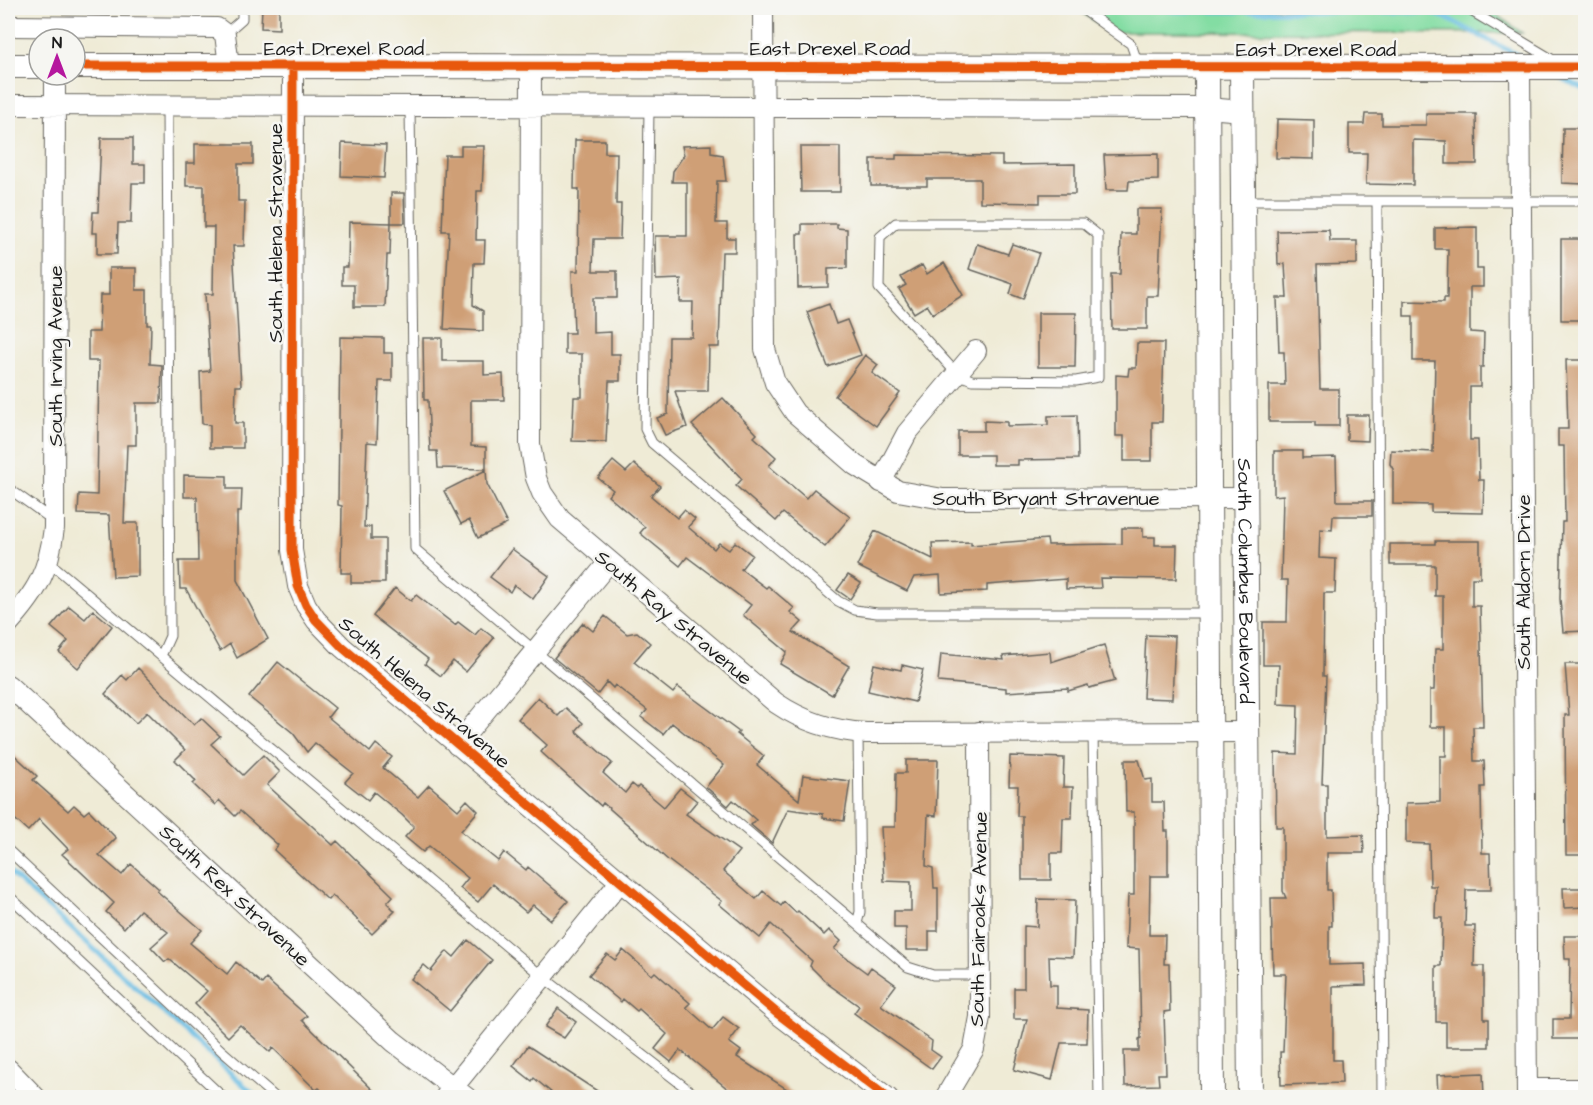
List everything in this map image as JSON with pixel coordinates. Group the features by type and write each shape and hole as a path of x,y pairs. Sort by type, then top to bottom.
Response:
{"street":[{"name":"South Bryant Stravenue","path":"763,8 764,329 769,367 775,383 795,412 855,465 881,482 913,495 943,499 1246,498"},
{"path":"8,26 204,26 216,28 225,34 229,66"},
{"path":"8,66 27,66"},
{"name":"East Drexel Road","path":"87,66 1575,67"},
{"name":"South Helena Stravenue","path":"293,66 292,550 296,577 306,604 328,635 457,745 778,1014 888,1098"},
{"name":"South Ray Stravenue","path":"531,66 532,461 542,493 560,519 788,712 818,725 858,732 1248,732"},
{"name":"South Aldorn Drive","path":"1520,66 1527,1093"},
{"name":"South Columbus Boulevard","path":"1207,67 1212,1098"},
{"name":"South Columbus Boulevard","path":"1242,67 1250,1098"},
{"name":"South Irving Avenue","path":"8,624 36,590 49,562 54,521 55,87"},
{"path":"8,105 1207,108 1243,111"},
{"path":"881,482 907,433 976,351"},
{"path":"457,745 609,562"},
{"name":"South Rex Stravenue","path":"8,685 371,1020 455,1094"},
{"name":"South Fairoaks Avenue","path":"945,1098 974,1049 980,1017 979,732"},
{"path":"455,1094 543,977 620,882"},
{"path":"8,1070 36,1098"},
{"path":"1527,1093 1586,1089"}],"lane":[{"path":"225,34 242,19 242,8"},
{"path":"1081,8 1131,44 1138,66"},
{"path":"1466,8 1575,67"},
{"path":"160,656 170,636 166,105"},
{"path":"410,105 415,549 908,967 933,975 980,975"},
{"path":"649,106 645,429 652,443 838,601 855,610 889,613 1209,614"},
{"path":"1244,201 1586,201"},
{"path":"1377,201 1382,1098"},
{"path":"896,223 1083,223 1098,235 1098,377 1076,381 972,380 957,374 879,288 880,237 896,223"},
{"path":"8,488 54,521"},
{"path":"49,562 543,977 699,1098"},
{"path":"857,923 860,912 858,732"},
{"path":"1093,732 1099,1098"},
{"path":"8,850 222,1052 276,1098"},
{"path":"8,895 224,1098"}],"green space":[{"path":"1075,8 1487,8 1522,33 1111,32"}],"building":[{"path":"262,8 279,8 279,29 261,28"},
{"path":"1365,114 1382,114 1382,125 1426,125 1426,114 1476,114 1477,164 1446,164 1446,141 1413,140 1413,185 1366,184 1367,153 1349,153 1349,124 1364,124"},
{"path":"1277,119 1314,120 1314,159 1276,158"},
{"path":"1563,128 1584,128 1584,184 1562,183"},
{"path":"101,138 133,138 133,164 145,164 145,183 132,183 131,223 118,223 117,254 97,254 97,233 92,233 93,212 98,212"},
{"path":"575,140 605,140 605,153 617,153 616,204 621,204 620,239 594,239 593,271 617,271 617,298 593,298 593,333 611,332 611,354 620,354 620,381 609,381 606,442 572,441 574,397 582,397 582,354 565,354 565,333 574,333 572,271 578,271 579,189 574,189"},
{"path":"342,143 386,145 384,178 341,176"},
{"path":"195,144 253,144 253,164 238,164 238,201 245,201 244,246 233,246 241,386 236,386 235,423 243,423 243,448 210,448 210,425 202,424 200,372 210,371 205,294 213,294 214,227 204,227 204,186 186,186 186,163 195,163"},
{"path":"711,145 711,153 723,155 726,181 717,181 716,223 727,223 727,238 735,238 735,252 722,252 719,347 709,347 708,391 675,391 687,427 665,435 657,418 668,414 669,337 692,337 693,302 680,302 681,279 656,280 655,236 687,236 687,182 672,182 673,171 684,155 682,146"},
{"path":"461,146 484,146 482,191 477,191 476,240 485,240 484,263 474,263 473,305 483,311 483,331 444,329 449,231 442,231 445,155 461,155"},
{"path":"800,147 840,147 840,192 801,192"},
{"path":"1158,154 1158,180 1129,181 1128,190 1106,190 1104,155"},
{"path":"896,155 1002,156 1002,165 1075,164 1075,194 1040,194 1040,203 980,202 980,179 927,179 927,186 871,186 871,159 896,159"},
{"path":"391,193 404,193 405,223 391,223"},
{"path":"1136,209 1162,209 1158,296 1147,296 1147,329 1112,329 1111,274 1120,274 1121,234 1136,234"},
{"path":"349,222 391,223 385,307 354,307 354,285 342,285 342,267 348,267"},
{"path":"802,224 837,224 837,228 847,229 847,268 828,269 828,287 798,288 797,234 802,234"},
{"path":"1477,227 1477,269 1483,269 1483,287 1470,287 1470,332 1484,333 1483,367 1480,367 1480,387 1470,387 1470,440 1478,440 1479,480 1484,480 1483,513 1431,512 1431,505 1393,504 1391,450 1433,452 1435,361 1413,361 1413,316 1404,316 1404,301 1444,302 1444,298 1447,298 1448,249 1435,249 1435,228"},
{"path":"1329,230 1330,241 1357,241 1357,264 1317,265 1320,389 1339,389 1339,426 1315,426 1315,422 1269,422 1269,385 1285,385 1284,352 1279,352 1277,298 1287,298 1285,264 1278,265 1277,231"},
{"path":"1561,239 1586,239 1586,320 1561,320"},
{"path":"977,244 1008,254 1012,244 1039,253 1023,299 1010,294 1013,284 969,269"},
{"path":"944,263 963,295 933,314 927,305 914,313 899,289 906,285 901,277 922,265 927,274"},
{"path":"109,268 136,268 136,290 147,290 147,325 151,325 150,364 162,365 161,403 136,403 136,445 127,445 124,523 138,523 138,576 113,577 109,515 78,514 79,494 97,495 99,361 88,361 88,332 99,332 100,295 109,295"},
{"path":"829,304 836,324 847,320 861,355 828,367 807,312"},
{"path":"1038,313 1076,313 1075,367 1038,367"},
{"path":"340,337 384,338 384,353 392,353 392,381 379,381 377,443 367,442 364,527 371,527 371,539 385,539 385,583 351,583 351,573 341,573 342,506 338,505"},
{"path":"423,338 442,338 442,361 484,361 484,375 503,374 504,400 471,400 471,446 486,447 486,469 438,468 437,451 430,451 428,400 424,400"},
{"path":"1137,343 1164,343 1162,422 1152,422 1152,461 1124,461 1124,436 1116,436 1116,375 1128,376 1129,368 1136,368"},
{"path":"865,355 878,365 872,373 900,393 876,426 835,396"},
{"path":"1566,360 1586,360 1586,631 1563,632 1560,599 1562,522 1565,522 1564,446 1558,446 1558,429 1568,429"},
{"path":"723,398 757,434 754,437 776,457 769,466 806,498 814,489 850,517 825,547 783,513 776,521 736,486 742,479 692,425"},
{"path":"1077,415 1078,459 1018,460 1018,465 993,465 993,455 958,455 958,431 984,431 984,421 1007,422 1007,426 1048,425 1048,416"},
{"path":"1347,415 1369,415 1368,441 1347,440"},
{"path":"1274,451 1302,451 1302,458 1336,457 1337,501 1372,501 1372,516 1333,516 1332,530 1320,529 1319,558 1336,559 1335,593 1324,593 1323,676 1326,676 1322,784 1327,784 1327,836 1363,835 1364,853 1327,853 1327,890 1331,890 1332,926 1329,926 1329,965 1365,964 1366,985 1333,986 1333,1060 1341,1060 1342,1083 1281,1085 1280,1052 1283,1052 1286,974 1273,974 1271,898 1286,898 1283,891 1283,827 1276,827 1275,753 1297,754 1298,705 1278,704 1279,665 1263,665 1263,622 1287,622 1288,580 1281,580 1283,495 1274,496"},
{"path":"613,461 626,472 634,464 660,486 651,496 677,518 684,510 695,519 688,527 714,549 719,543 729,550 735,542 752,555 741,569 766,588 768,586 794,608 790,612 802,622 793,632 849,666 832,695 780,664 787,652 743,615 751,605 687,557 680,566 640,533 645,527 608,496 613,490 598,478"},
{"path":"486,470 487,484 507,524 478,538 469,520 461,524 444,491"},
{"path":"184,475 227,476 227,489 242,489 241,512 237,512 237,580 268,639 237,658 230,644 220,651 186,589 180,589 179,561 198,561 197,497 184,497"},
{"path":"1122,528 1143,528 1143,537 1155,537 1155,545 1177,545 1176,579 1100,578 1101,588 1066,589 1066,579 987,585 987,591 941,593 940,575 914,577 907,591 857,566 875,531 933,559 932,543 971,542 971,545 1047,539 1048,545 1122,544"},
{"path":"1435,541 1480,541 1480,578 1472,578 1472,606 1480,606 1483,727 1473,727 1474,761 1484,761 1485,787 1481,787 1482,853 1490,853 1491,890 1466,890 1465,926 1475,926 1474,966 1484,966 1484,1019 1489,1019 1489,1047 1446,1047 1446,1022 1436,1022 1436,966 1441,966 1442,918 1435,918 1436,886 1430,886 1429,844 1406,843 1406,803 1440,802 1440,756 1446,756 1446,727 1430,727 1430,690 1434,690 1435,649 1443,649 1443,596 1435,596 1435,565 1390,565 1390,544 1435,544"},
{"path":"512,549 549,576 533,599 514,585 510,592 490,577"},
{"path":"848,575 861,583 850,599 837,590"},
{"path":"395,588 411,601 416,595 455,625 458,622 475,635 481,628 494,638 466,672 453,661 441,676 425,664 428,659 373,616"},
{"path":"69,606 85,619 93,610 112,626 78,668 59,652 68,641 51,627"},
{"path":"605,616 627,634 637,632 650,643 634,662 673,693 678,687 739,732 737,734 764,756 757,765 799,800 803,775 850,781 844,821 823,818 823,814 788,809 772,843 751,825 756,820 733,800 728,806 706,787 724,765 672,723 663,734 641,717 647,710 615,685 613,688 607,682 598,694 554,658 583,623 593,631"},
{"path":"1146,635 1175,636 1172,699 1143,698"},
{"path":"1104,645 1115,681 1089,688 1088,685 1068,691 1068,688 1006,692 1006,688 938,682 941,654 1004,660 1003,656 1050,652 1051,662"},
{"path":"278,662 335,708 328,717 370,752 376,744 392,757 383,768 418,797 429,785 458,810 467,800 478,811 461,831 498,861 504,852 526,870 528,867 568,901 551,920 533,905 526,912 493,884 478,902 460,888 468,878 429,846 423,852 405,837 414,827 402,815 374,792 368,800 345,782 353,773 315,743 307,752 293,733 249,697"},
{"path":"874,664 901,670 902,665 923,670 915,702 868,691"},
{"path":"1565,664 1586,664 1586,855 1566,855 1565,715 1569,715"},
{"path":"138,668 194,725 201,718 220,736 211,744 243,775 263,755 280,772 267,785 333,845 337,841 393,896 387,903 395,911 372,934 332,895 328,900 274,850 278,845 240,811 235,816 219,800 215,805 193,784 196,781 175,760 185,750 147,712 136,723 105,694 122,675 127,680"},
{"path":"538,697 558,716 566,708 583,723 576,731 612,763 603,773 625,793 632,784 637,788 639,786 664,807 680,788 697,801 686,814 739,851 723,871 756,899 763,891 781,906 784,902 796,913 798,911 824,935 829,930 841,941 834,949 867,973 871,967 896,985 881,1005 932,1041 931,1050 941,1057 932,1069 854,1013 859,1006 828,984 810,966 812,961 771,924 760,938 719,904 722,901 668,860 603,803 601,806 541,752 547,745 518,719"},
{"path":"8,749 37,776 33,780 68,811 74,805 84,814 89,810 116,838 99,855 122,875 131,864 159,889 157,891 202,930 190,943 227,974 236,962 262,984 266,979 307,1016 302,1020 381,1098 329,1098 319,1088 316,1090 273,1048 270,1052 240,1025 228,1037 195,1004 207,991 169,959 165,962 151,947 168,932 140,910 124,928 106,912 114,903 62,854 68,849 39,819 28,831 8,813"},
{"path":"1010,756 1064,758 1063,787 1073,787 1072,818 1063,818 1062,853 1051,853 1051,880 1022,880 1022,816 1017,816 1018,786 1009,786"},
{"path":"906,760 938,760 936,816 928,815 926,866 933,868 934,888 938,888 938,931 929,931 929,950 906,950 906,928 894,928 894,911 911,911 911,882 884,881 881,827 895,827 896,773 906,773"},
{"path":"1125,760 1139,760 1145,780 1152,779 1152,802 1164,802 1165,831 1168,831 1168,876 1150,876 1149,935 1165,935 1164,964 1169,964 1170,1011 1164,1012 1166,1074 1158,1074 1159,1085 1125,1086 1124,1051 1139,1051 1139,1039 1141,1038 1139,949 1126,948 1128,895 1134,895 1134,812 1126,812"},
{"path":"1563,888 1586,888 1586,907 1564,908"},
{"path":"1038,899 1075,900 1073,957 1049,956 1050,985 1057,985 1057,1008 1088,1010 1087,1043 1061,1043 1052,1080 1014,1070 1027,1019 1014,1019 1014,988 1024,988 1024,926 1037,927"},
{"path":"1564,936 1586,936 1586,1039 1553,1039 1553,1019 1569,1019 1570,959 1565,959"},
{"path":"468,940 492,960 450,1011 411,979 424,965 431,971 447,951 454,957"},
{"path":"623,950 652,975 655,972 690,1003 686,1007 712,1030 723,1017 739,1029 729,1042 741,1051 737,1057 801,1098 739,1098 680,1050 671,1062 655,1049 667,1034 639,1009 637,1011 623,999 621,1002 589,975 607,954 615,960"},
{"path":"558,1008 576,1022 564,1038 545,1027"},
{"path":"528,1046 608,1098 558,1098 534,1078 532,1081 513,1066"},
{"path":"1483,1073 1484,1098 1459,1098 1459,1094 1438,1095 1437,1075"}],"waterway":[{"path":"1157,8 1174,11 1428,12 1446,18 1523,58"},
{"path":"1558,76 1586,90"},
{"path":"8,871 258,1098"}],"cycle path":[{"path":"87,66 1586,67"},
{"path":"293,66 292,550 298,586 306,605 316,620 342,647 778,1014 888,1098"}]}
